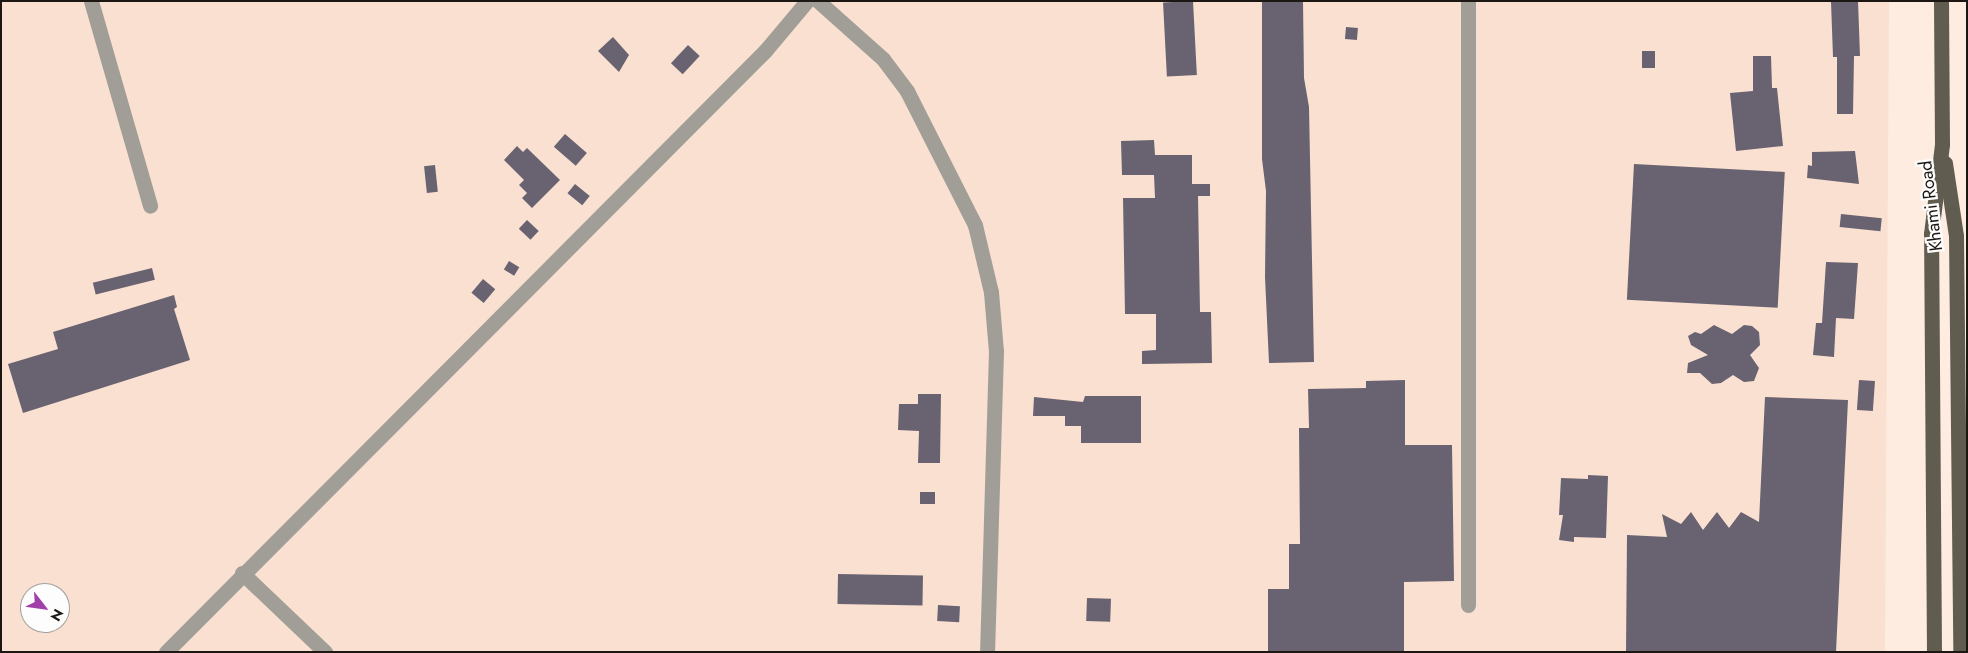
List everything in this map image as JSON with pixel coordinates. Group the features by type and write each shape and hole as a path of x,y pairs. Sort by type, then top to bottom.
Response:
{"main road":[{"path":"1941,1 1942,144"},
{"name":"Khami Road","path":"1934,652 1931,234 1942,144"},
{"name":"Khami Road","path":"1942,144 1956,236 1960,652"}],"street":[{"path":"92,1 150,206"},
{"path":"166,652 765,51 807,1"},
{"path":"818,1 883,59 907,91 975,225 991,292 996,351 988,652"},
{"path":"1468,1 1468,605"},
{"path":"242,574 324,652"}],"shaded area":[{"path":"1,1 1889,1 1885,652 1,652"}],"building":[{"path":"1193,1 1197,75 1167,76 1163,3"},
{"path":"1262,1 1303,1 1304,78 1309,107 1314,362 1269,363 1265,277 1266,191 1262,159"},
{"path":"1858,1 1860,56 1854,56 1853,114 1837,114 1837,57 1833,57 1831,2"},
{"path":"1346,27 1358,28 1357,40 1345,39"},
{"path":"613,37 629,55 619,72 598,51"},
{"path":"688,45 700,56 683,74 671,63"},
{"path":"1642,51 1655,51 1655,68 1642,68"},
{"path":"1753,56 1771,56 1772,88 1777,88 1783,146 1736,151 1730,93 1753,91"},
{"path":"565,134 587,153 576,166 554,147"},
{"path":"1154,140 1155,155 1192,155 1192,184 1210,184 1210,196 1198,196 1200,312 1211,312 1212,363 1142,364 1142,351 1156,350 1156,314 1125,314 1123,198 1155,198 1154,175 1122,175 1121,141"},
{"path":"517,146 523,152 527,148 560,180 532,208 522,198 527,193 519,185 524,180 504,160"},
{"path":"1855,151 1859,184 1807,178 1808,165 1812,166 1812,152"},
{"path":"1634,164 1785,172 1778,308 1627,300"},
{"path":"435,165 438,192 427,193 424,166"},
{"path":"575,184 590,196 582,205 567,193"},
{"path":"1841,214 1882,218 1880,231 1840,227"},
{"path":"527,220 539,231 531,240 519,229"},
{"path":"509,261 519,267 514,276 504,270"},
{"path":"1826,262 1858,263 1854,319 1836,318 1834,357 1813,355 1816,323 1822,323"},
{"path":"152,268 155,280 96,294 93,283"},
{"path":"483,279 495,289 484,303 471,293"},
{"path":"174,295 177,307 174,309 190,360 23,413 8,364 58,349 53,332"},
{"path":"1714,325 1732,334 1744,325 1752,326 1759,332 1760,345 1750,355 1759,368 1754,381 1744,382 1733,375 1721,383 1712,384 1700,373 1687,373 1688,363 1708,355 1691,345 1688,336 1695,332 1701,334"},
{"path":"1405,380 1405,445 1452,445 1454,581 1404,582 1404,652 1268,652 1268,589 1289,589 1289,544 1300,544 1299,428 1309,428 1308,389 1366,388 1366,381"},
{"path":"1859,380 1875,381 1873,411 1857,410"},
{"path":"918,394 941,394 940,463 918,463 919,431 898,430 899,404 918,404"},
{"path":"1085,396 1141,396 1141,443 1081,443 1081,426 1065,426 1065,416 1033,416 1034,397 1083,402"},
{"path":"1765,397 1848,400 1836,652 1626,652 1627,535 1667,537 1662,514 1681,524 1691,512 1703,530 1717,512 1729,528 1741,512 1759,522"},
{"path":"1588,475 1608,476 1606,538 1574,537 1574,542 1559,540 1563,515 1559,515 1561,478 1588,479"},
{"path":"920,492 935,492 935,504 920,504"},
{"path":"838,574 923,575 922,605 837,604"},
{"path":"1087,598 1111,599 1110,622 1086,621"},
{"path":"938,605 960,606 959,622 937,621"}]}
